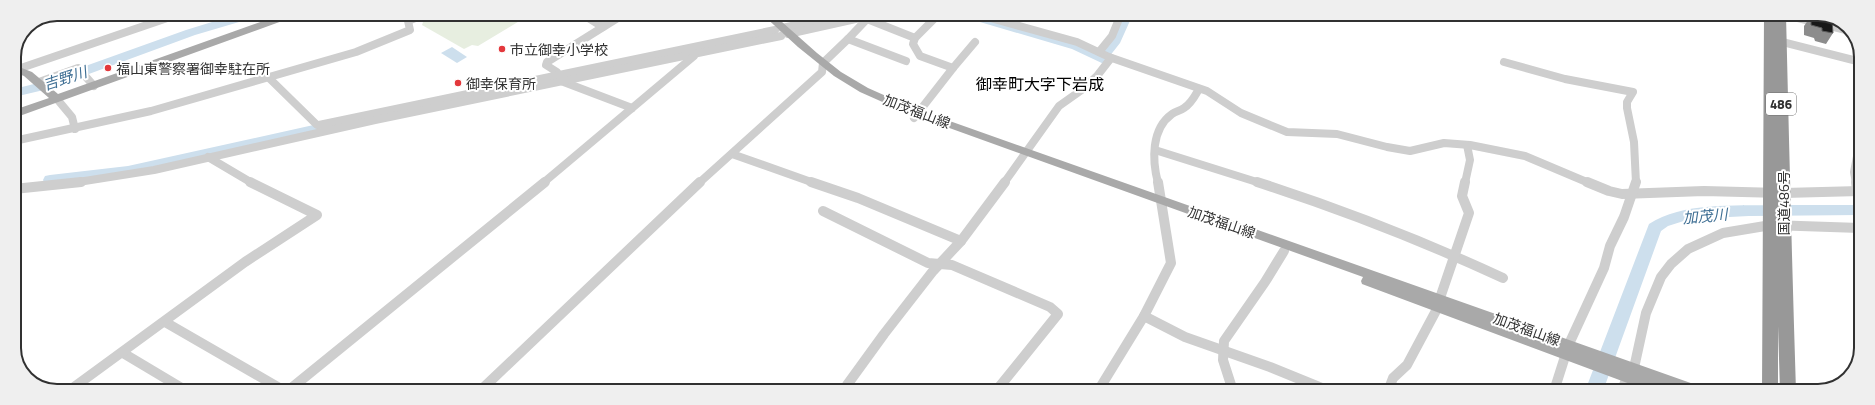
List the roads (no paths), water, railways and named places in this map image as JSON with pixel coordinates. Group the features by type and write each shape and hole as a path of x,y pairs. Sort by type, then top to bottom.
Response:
{"highway":[{"name":"国道486号","path":"1770,384 1778,193 1775,40 1771,21"},
{"name":"国道486号","path":"1775,40 1779,21"},
{"name":"国道486号","path":"1777,226 1788,384"}],"main road":[{"path":"21,112 274,21"},
{"name":"加茂福山線","path":"767,21 854,92 1571,351 1628,371 1673,384"},
{"name":"加茂福山線","path":"773,21 782,32"},
{"path":"21,71 42,85 57,99"},
{"name":"加茂福山線","path":"1162,204 1284,251 1439,303"},
{"name":"加茂福山線","path":"1628,371 1653,384"}],"street":[{"path":"21,66 157,21"},
{"path":"21,140 152,111 356,52 410,30 408,21"},
{"path":"593,21 603,27"},
{"path":"613,21 547,62 546,65 557,72 560,78 632,108"},
{"path":"268,77 317,125 319,125 695,53 823,21"},
{"path":"21,188 124,176 560,78 841,21"},
{"path":"487,384 724,159 732,154 822,67 864,21"},
{"path":"879,21 915,38"},
{"path":"932,21 915,38 914,44 920,56 953,68"},
{"path":"1001,21 1077,42 1105,55 1207,91 1241,113 1287,132 1337,134 1387,147 1410,151 1444,144 1467,145 1510,152 1525,156 1609,191 1633,195 1657,192 1704,191 1778,193 1854,191"},
{"path":"847,384 933,271 961,241 1025,155 1059,106 1088,85 1105,55 1118,21"},
{"path":"1810,21 1839,28"},
{"path":"848,39 906,61"},
{"path":"1775,40 1854,60"},
{"path":"916,115 975,42"},
{"path":"297,384 433,272 568,165 629,113 632,108 664,83 694,56 695,53"},
{"path":"1504,62 1565,79 1633,92 1627,102 1634,148 1636,182 1633,195 1628,201 1624,217 1610,246 1604,268 1557,384"},
{"path":"42,85 78,68 94,86"},
{"path":"1102,384 1144,316 1171,263 1162,204 1154,166 1156,131 1173,113 1183,109 1192,101 1200,89"},
{"path":"57,99 72,117 75,129"},
{"path":"1391,384 1393,378 1407,365 1439,303 1469,213 1462,196 1470,160 1467,145"},
{"path":"1155,150 1238,175 1374,223 1455,255 1503,278"},
{"path":"732,154 858,198 961,241"},
{"path":"79,384 123,353 245,262 317,215 239,176 208,157"},
{"path":"823,211 928,263 952,265 1050,307 1058,314 1002,384"},
{"path":"1624,384 1646,313 1661,277 1671,264 1688,249 1723,233 1777,226 1854,228"},
{"path":"1230,384 1224,368 1221,350 1224,340 1284,251"},
{"path":"1144,316 1185,337 1270,367 1312,384"},
{"path":"165,322 273,384"},
{"path":"123,353 175,384"}],"water":[{"path":"452,47 467,57 457,63 441,53"}],"waterway":[{"name":"吉野川","path":"21,92 43,86 190,33 228,21"},
{"path":"988,21 1076,46 1106,61"},
{"path":"1101,58 1114,43 1124,21"},
{"path":"50,180 128,171 336,125"},
{"name":"加茂川","path":"1597,384 1654,228 1663,222 1690,214 1749,211 1854,210"}],"place":[{"name":"市立御幸小学校","path":"502,49"},
{"name":"福山東警察署御幸駐在所","path":"108,68"},
{"name":"御幸保育所","path":"458,83"}],"district":[{"name":"御幸町大字下岩成","path":"1040,84"}]}
